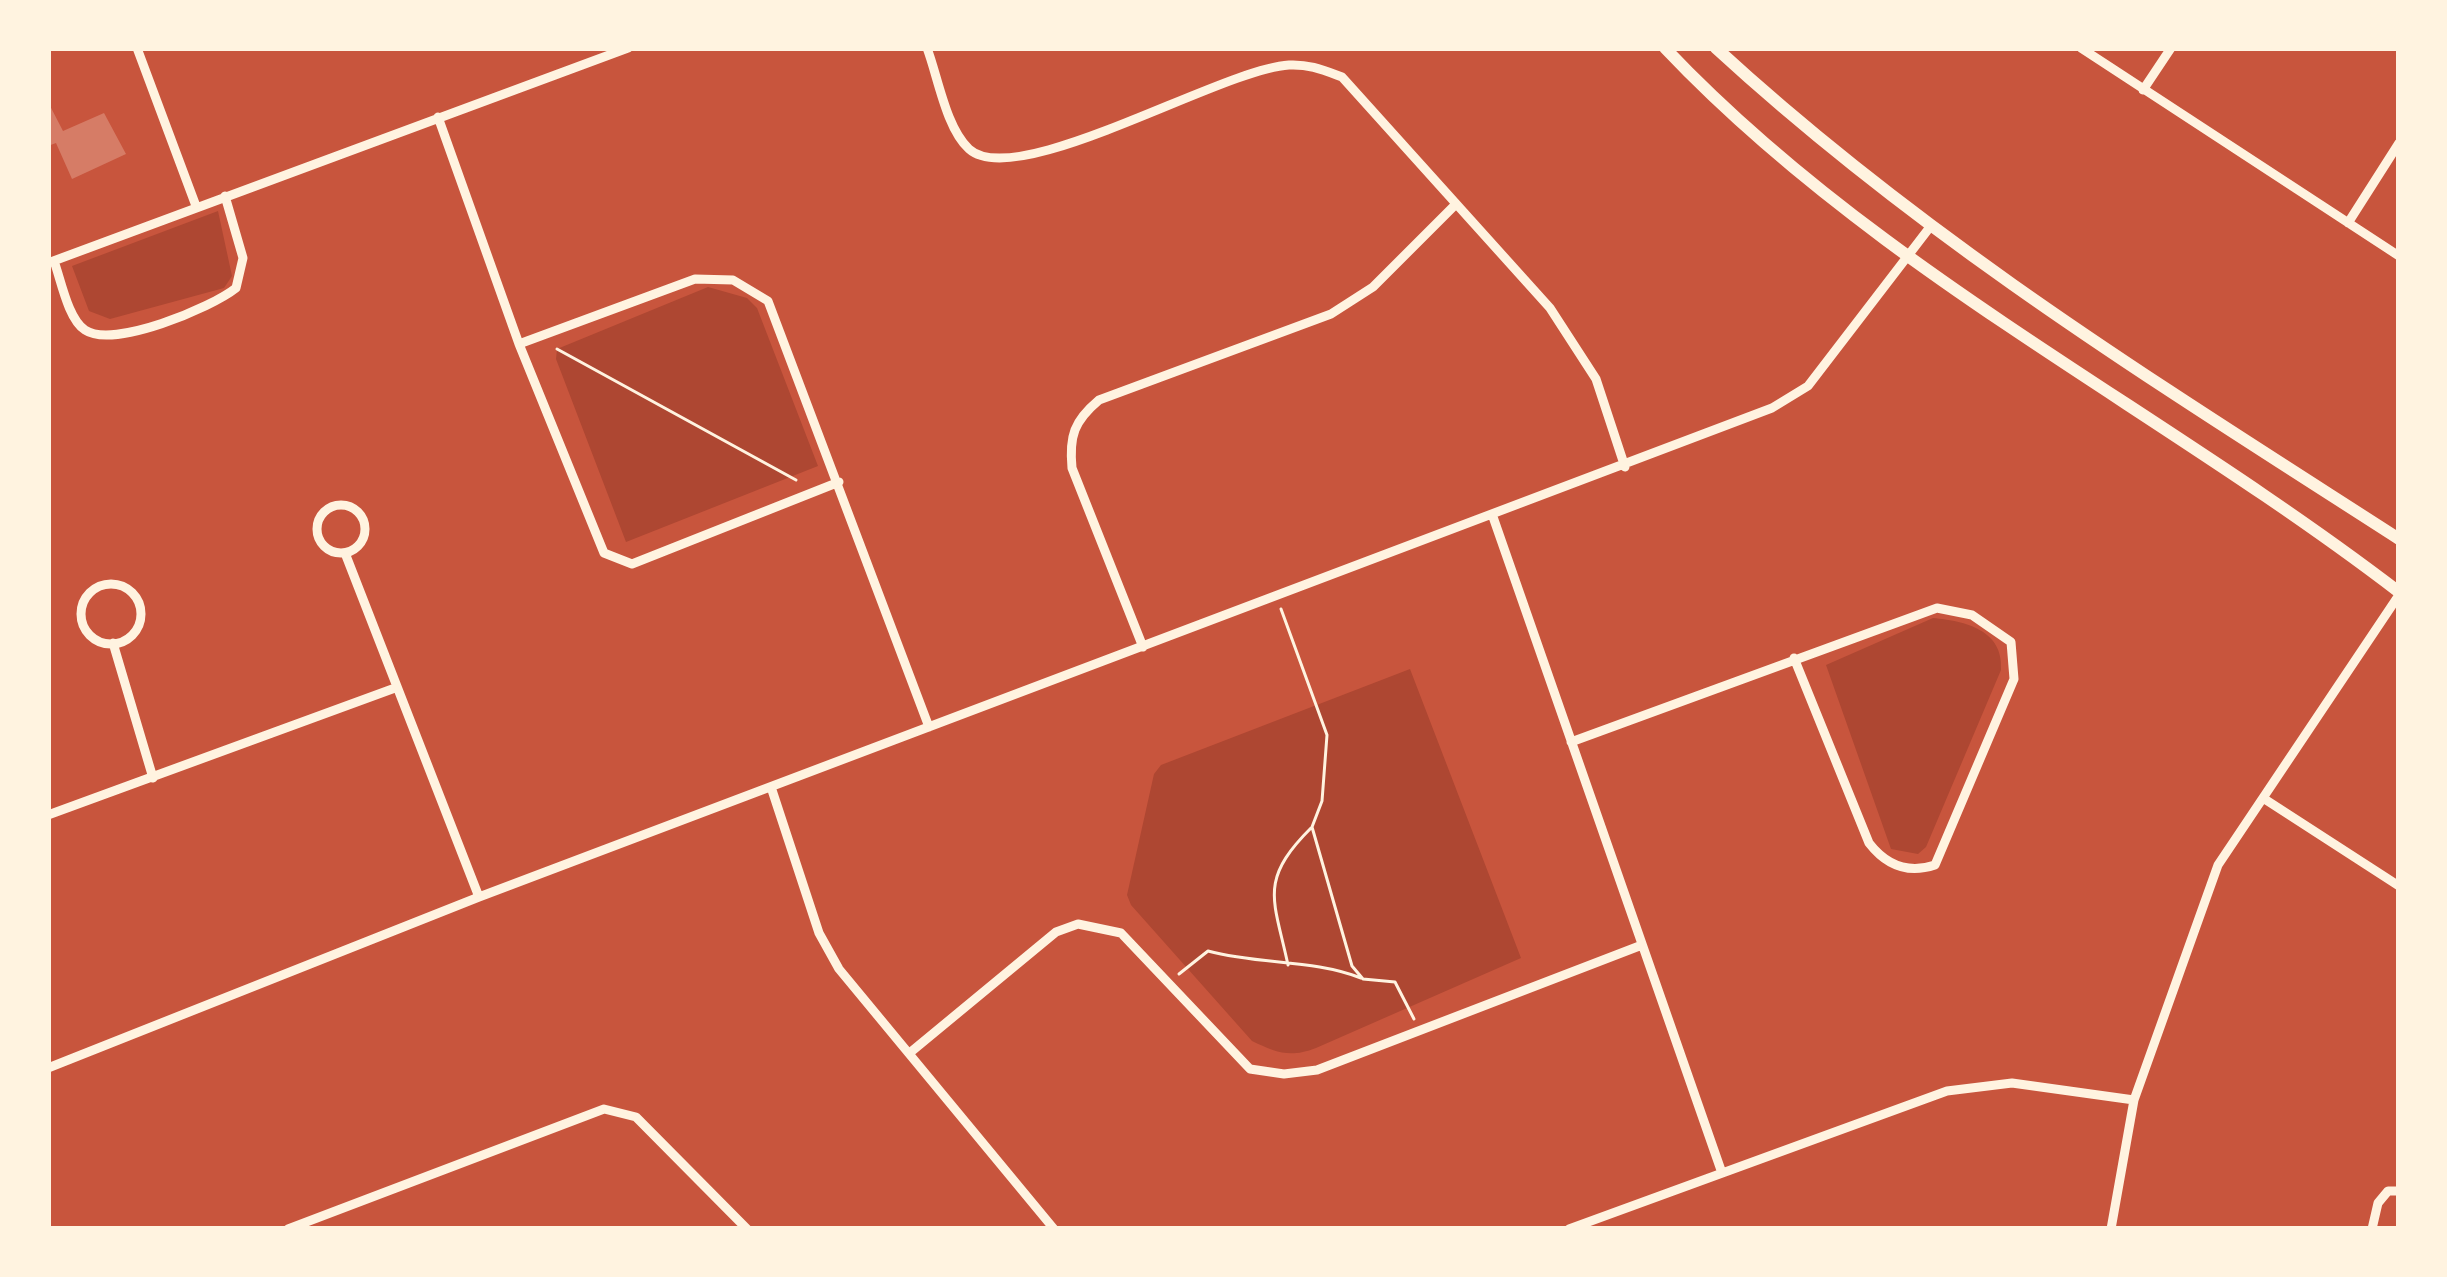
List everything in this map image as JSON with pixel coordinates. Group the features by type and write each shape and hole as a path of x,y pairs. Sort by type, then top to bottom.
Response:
{"street":[{"path":"137,48 196,206"},
{"path":"225,196 243,257 236,288 117,338 87,332 77,323 51,262 196,206 628,48"},
{"path":"927,48 958,132 969,149 989,161 1036,155 1256,71 1314,65 1342,77 1575,343 1596,379 1625,467"},
{"path":"1666,48 1706,90 1909,257 2292,510 2399,593 2218,865 2194,921 2134,1100 2111,1229"},
{"path":"1716,48 1792,118 2012,289 2399,539"},
{"path":"2081,48 2399,256"},
{"path":"2144,90 2171,48"},
{"path":"438,117 590,529 611,559 632,564 650,558 838,482"},
{"path":"2348,223 2399,143"},
{"path":"1143,647 1072,468 1070,441 1078,417 1099,400 1331,314 1372,287 1456,204"},
{"path":"48,1068 479,896 1772,408 1808,386 1930,226"},
{"path":"519,344 695,279 716,276 752,288 778,320 929,727"},
{"path":"345,553 363,540 365,525 352,507 337,505 322,514 317,529 322,544 345,553 479,896"},
{"path":"1492,514 1722,1173"},
{"path":"107,584 127,588 141,611 137,629 113,644 94,638 82,621 84,602 107,584"},
{"path":"1571,742 1794,658 1936,608 1972,615 2011,643 2014,679 1935,865 1900,868 1881,858 1869,844 1794,658"},
{"path":"113,644 153,778"},
{"path":"48,815 395,688"},
{"path":"771,788 819,933 839,969 912,1051 1054,1229"},
{"path":"2263,798 2399,886"},
{"path":"912,1051 1057,932 1078,924 1115,929 1250,1069 1284,1074 1317,1070 1642,944"},
{"path":"1569,1229 1947,1091 2012,1083 2134,1100"},
{"path":"288,1229 604,1108 636,1117 747,1229"},
{"path":"2372,1229 2378,1203 2388,1191 2399,1190"}],"path":[{"path":"544,335 557,349 798,481 810,494"},
{"path":"1277,596 1327,735 1322,802 1312,827 1273,877 1272,915 1288,966"},
{"path":"1312,827 1352,966 1363,979"},
{"path":"1167,982 1208,951 1288,966 1329,965 1363,979 1395,982 1419,1030"}],"shaded area":[{"path":"218,211 232,276 224,288 110,319 89,311 72,266"},
{"path":"708,287 747,298 757,308 818,466 626,542 556,359 557,349"},
{"path":"1933,618 1980,630 1996,645 2001,670 1926,847 1918,854 1891,849 1826,665"},
{"path":"1410,669 1521,958 1316,1048 1291,1053 1269,1049 1252,1041 1131,905 1127,895 1154,774 1161,765"}],"building":[{"path":"48,102 63,131 104,113 126,154 72,179 56,143 48,146"}]}
